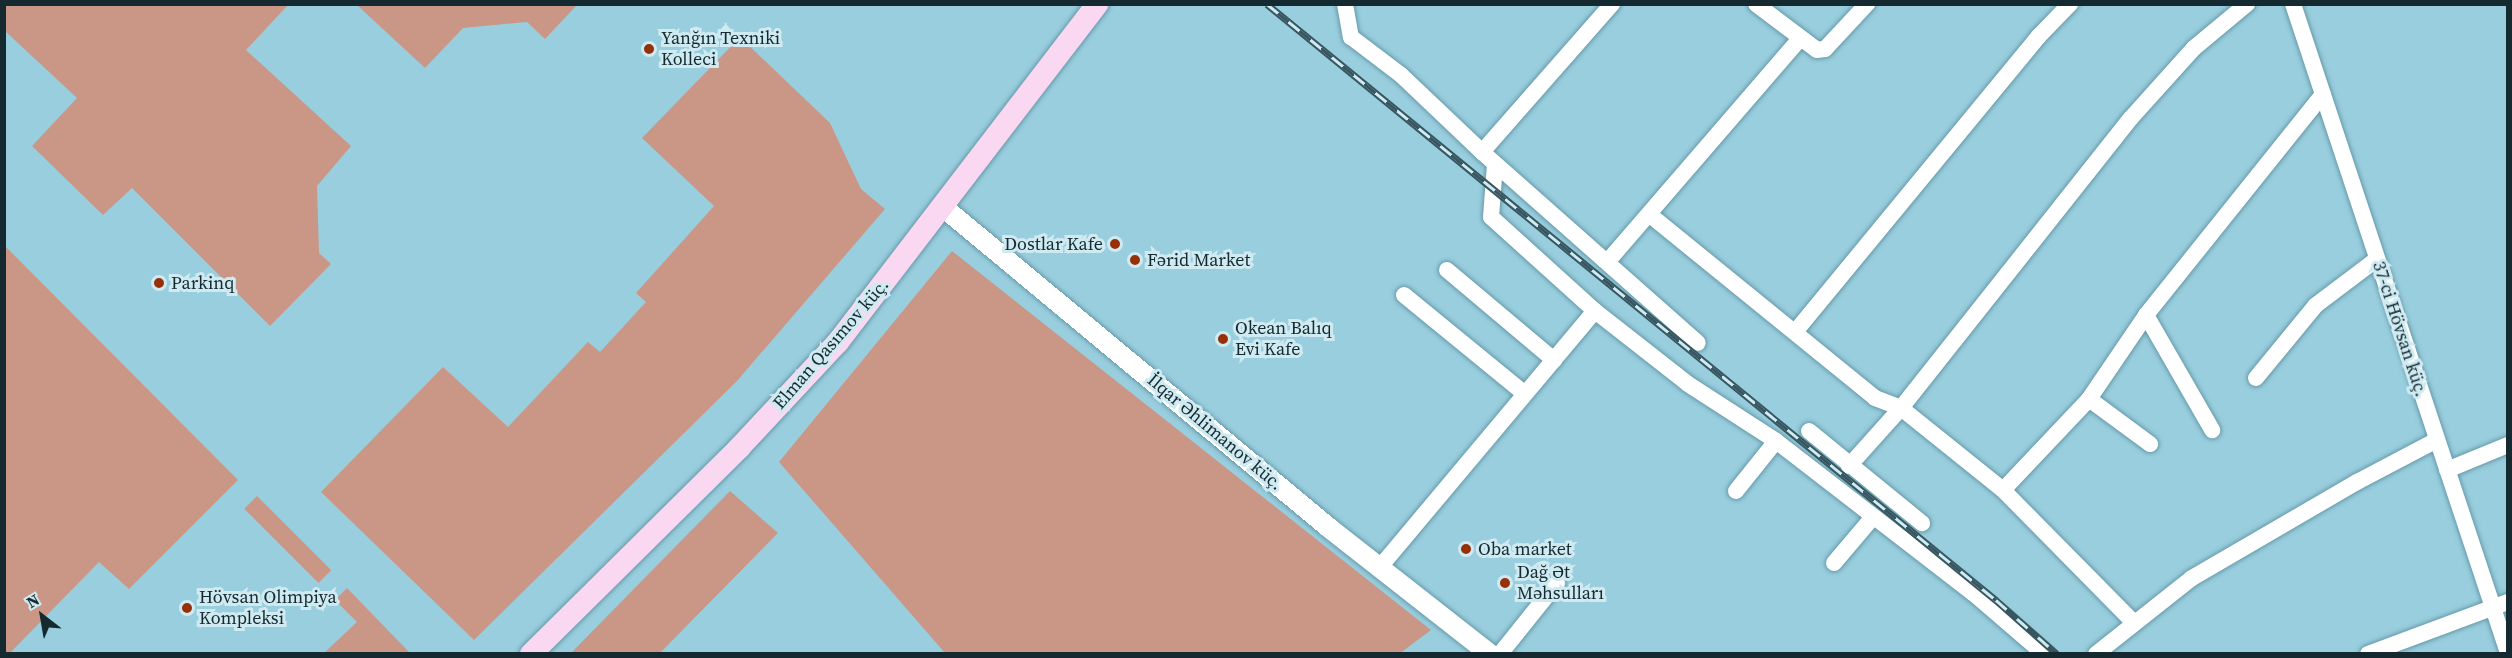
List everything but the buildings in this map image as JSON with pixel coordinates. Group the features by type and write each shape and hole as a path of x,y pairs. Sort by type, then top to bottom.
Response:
{"main road":[{"name":"Elman Qasımov küç.","path":"531,654 739,448 838,342 1097,4"}],"street":[{"path":"1345,4 1351,37 1401,75 1495,165 1608,261 1698,343"},
{"path":"1482,153 1612,4"},
{"path":"1756,4 1799,40 1817,50 1825,49 1867,4"},
{"path":"1795,332 2039,36 2070,4"},
{"path":"1849,466 1901,408 2131,118 2194,48 2247,4"},
{"name":"37-ci Hövsan küç.","path":"2293,4 2437,441 2500,605 2508,653"},
{"path":"1608,261 1799,40"},
{"path":"2003,490 2089,399 2146,315 2323,94"},
{"path":"1495,165 1491,217 1595,311 1688,384 1776,441 1973,593 2044,654"},
{"name":"İlqar Əhlimanov küç.","path":"943,207 1380,567 1490,654"},
{"path":"1650,215 1875,398 1901,408 2003,490 2133,622"},
{"path":"2256,378 2316,305 2377,259"},
{"path":"1447,270 1554,360"},
{"path":"1404,295 1525,394"},
{"path":"1380,567 1595,311"},
{"path":"2146,315 2212,430"},
{"path":"2089,399 2150,444"},
{"path":"1809,431 1849,466 1922,523"},
{"path":"1736,490 1776,441"},
{"path":"2096,654 2133,622 2250,543 2437,441"},
{"path":"2447,470 2508,445"},
{"path":"1834,563 1873,517"},
{"path":"1500,654 1557,582"},
{"path":"2368,654 2500,605"}],"shaded area":[{"path":"4,5 288,5 246,50 351,146 317,186 319,253 331,264 270,326 132,188 103,215 32,146 77,98 5,31"},
{"path":"357,5 577,5 545,39 527,22 463,28 425,68"},
{"path":"740,37 830,123 861,189 885,209 737,381 474,640 321,492 443,367 508,427 588,342 600,352 646,302 636,293 714,206 642,138"},
{"path":"4,245 238,480 129,589 99,562 9,654 4,653"},
{"path":"952,251 1431,630 1399,654 945,653 779,462"},
{"path":"730,491 778,533 660,653 571,653"},
{"path":"257,496 331,570 319,583 244,509"},
{"path":"347,588 410,653 324,653 357,622 335,600"}],"railway":[{"path":"1267,4 1996,600 2057,654"}],"place":[{"name":"Yanğın Texniki Kolleci","path":"649,49"},
{"name":"Dostlar Kafe","path":"1115,244"},
{"name":"Fərid Market","path":"1135,260"},
{"name":"Parkinq","path":"159,283"},
{"name":"Okean Balıq Evi Kafe","path":"1223,339"},
{"name":"Oba market","path":"1466,549"},
{"name":"Dağ Ət Məhsulları","path":"1505,583"},
{"name":"Hövsan Olimpiya Kompleksi","path":"187,608"}]}
